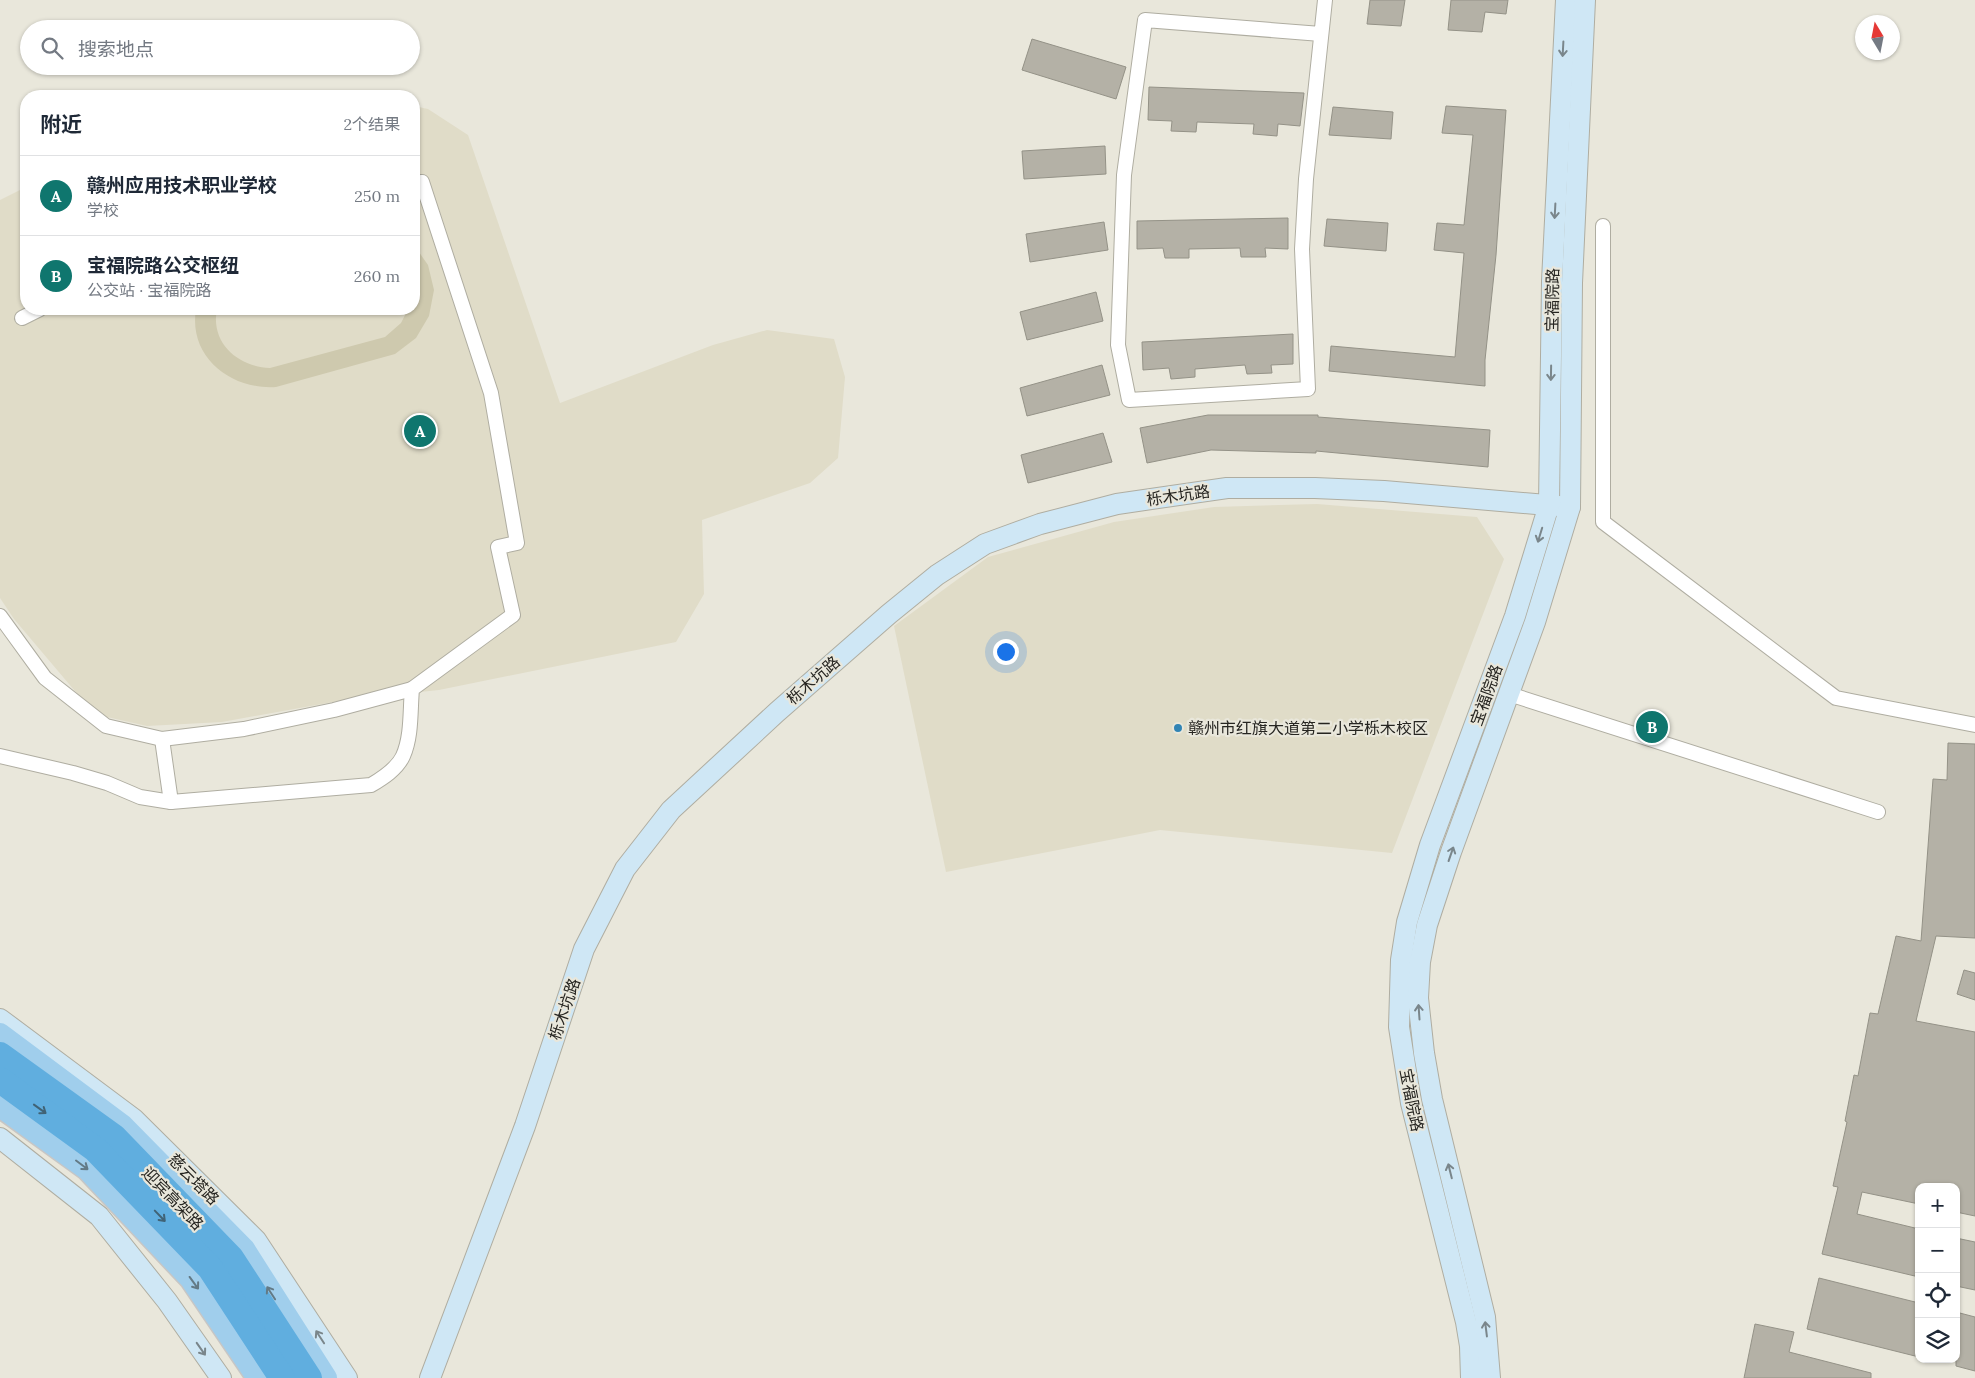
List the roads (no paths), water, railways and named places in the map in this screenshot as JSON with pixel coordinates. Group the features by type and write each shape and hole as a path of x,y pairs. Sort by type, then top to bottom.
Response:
{"highway":[{"name":"迎宾高架路","path":"0,1055 114,1137 230,1258 309,1378"},
{"name":"迎宾高架路","path":"0,1080 95,1149 210,1268 282,1378"}],"main road":[{"name":"宝福院路","path":"1471,1378 1470,1346 1466,1322 1410,1103 1399,1027 1401,960 1407,922 1430,845 1515,616 1549,505 1552,281 1566,0"},
{"name":"宝福院路","path":"1490,1378 1485,1317 1432,1099 1420,1025 1418,998 1420,962 1428,926 1451,852 1534,622 1570,507 1572,283 1585,0"},
{"name":"栎木坑路","path":"430,1378 525,1126 584,949 626,869 671,810 685,796 792,699 889,614 937,575 986,544 1040,524 1117,504 1227,488 1315,488 1384,491 1570,507"},
{"path":"1489,686 1509,694"},
{"name":"慈云塔路","path":"0,1019 134,1119 256,1240 347,1378"},
{"name":"慈云塔路","path":"0,1034 122,1125 244,1249 326,1378"},
{"path":"0,1106 88,1169 191,1279 258,1378"},
{"path":"0,1138 99,1216 167,1301 221,1378"}],"street":[{"path":"1321,34 1146,20 1124,174 1118,345 1129,400 1308,389 1302,249 1306,179 1325,0"},
{"path":"0,616 45,678 106,726 162,739 253,727 334,710 412,689 513,615 498,547 517,543 491,393 422,182 420,182"},
{"path":"1603,226 1603,522 1836,698 1975,726"},
{"path":"22,318 28,315"},
{"path":"0,756 73,772 107,783 140,797 171,802 372,785 389,774 403,756 408,734 412,689"},
{"path":"1509,694 1878,812"},
{"path":"162,739 171,802"}],"place":[{"name":"赣州应用技术职业学校","path":"420,431"},
{"name":"宝福院路公交枢纽","path":"1652,727"},
{"name":"赣州市红旗大道第二小学栎木校区","path":"1178,728"}]}
